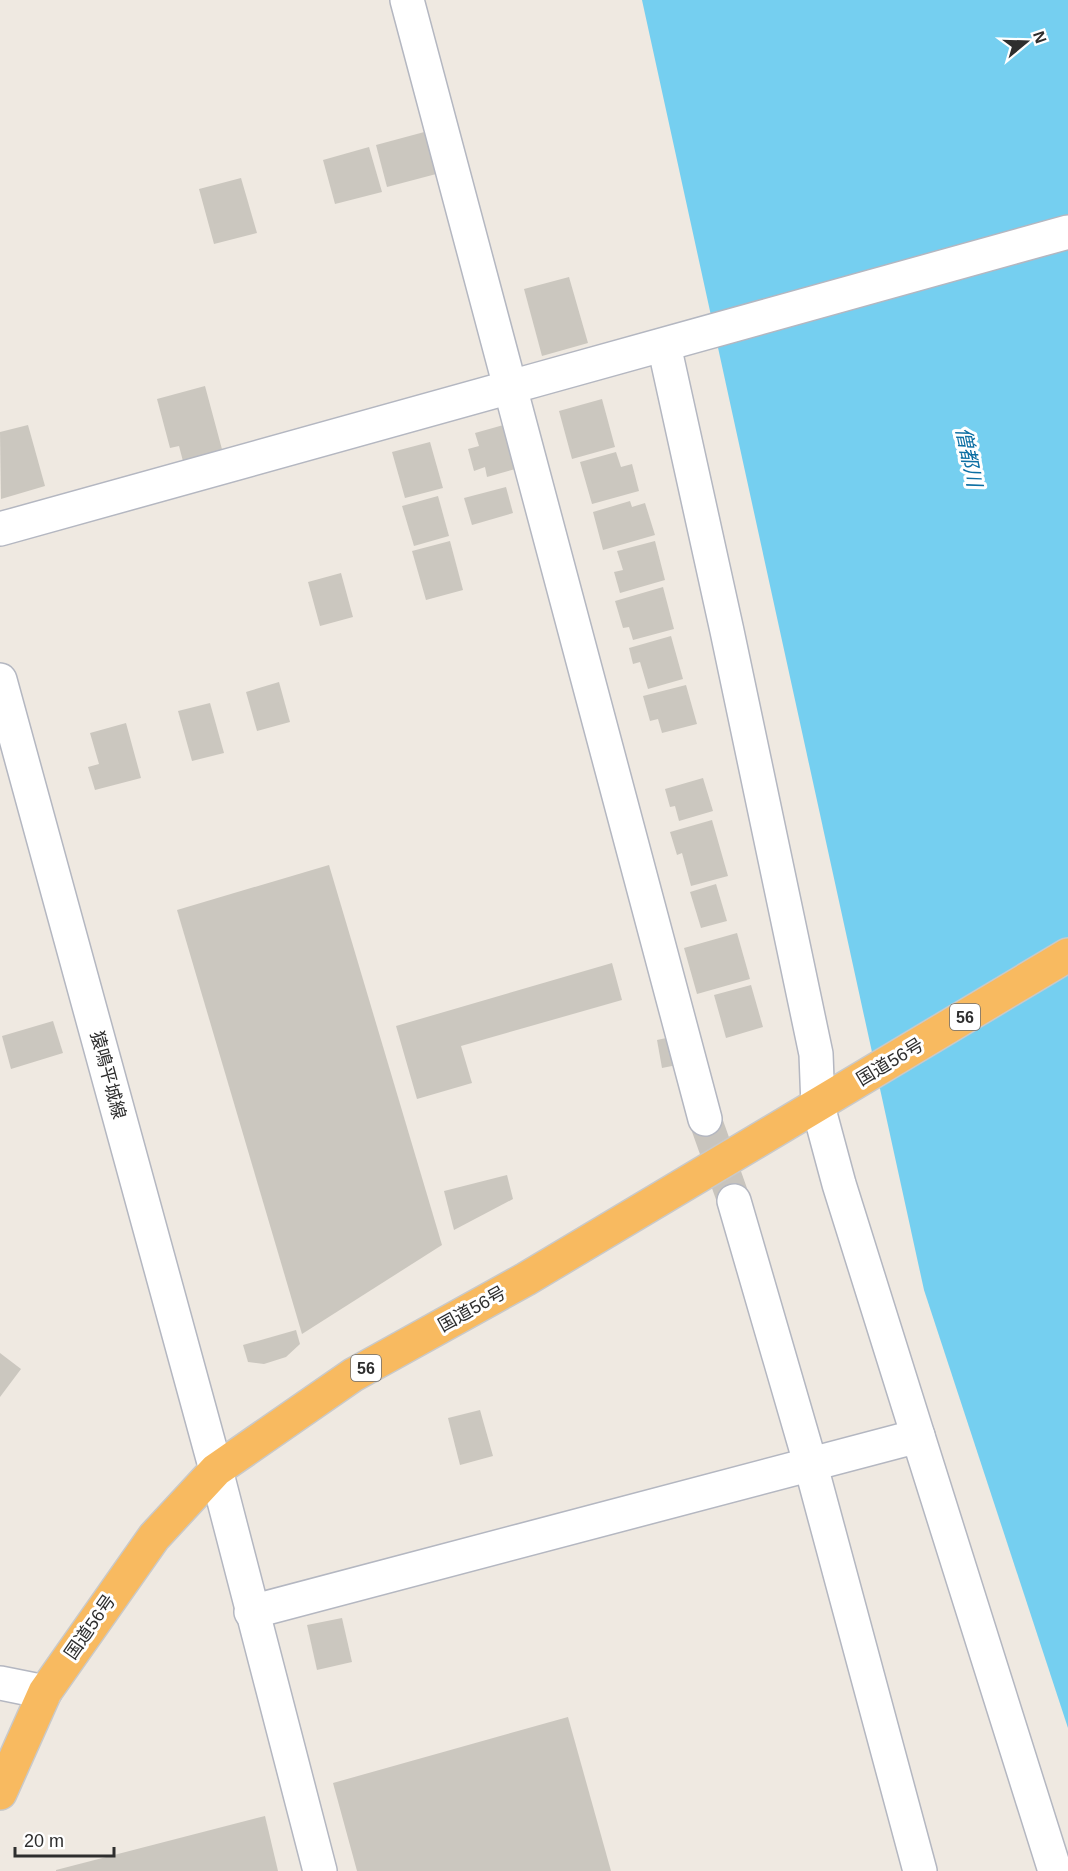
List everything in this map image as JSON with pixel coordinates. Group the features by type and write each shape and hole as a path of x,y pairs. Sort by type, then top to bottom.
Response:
{"highway":[{"name":"国道56号","path":"0,1793 45,1692 154,1537 216,1470 353,1375 526,1279 1068,956"}],"street":[{"path":"407,0 705,1119"},
{"path":"0,529 1068,232"},
{"path":"675,342 725,620 816,1054 818,1106 839,1184 1055,1871"},
{"name":"猿鳴平城線","path":"0,680 216,1470 320,1871"},
{"path":"734,1201 811,1466 920,1871"},
{"path":"251,1612 918,1436"},
{"path":"0,1683 45,1692"}],"water":[{"name":"僧都川","path":"642,0 1068,0 1068,1728 924,1290"}],"building":[{"path":"428,131 440,173 387,187 376,145"},
{"path":"369,147 382,192 335,204 323,160"},
{"path":"241,178 257,233 214,244 199,189"},
{"path":"569,277 588,343 542,356 524,289"},
{"path":"205,386 223,453 184,465 179,446 170,448 157,399"},
{"path":"602,399 615,447 572,459 559,411"},
{"path":"507,424 519,468 487,477 485,467 474,471 468,449 479,446 475,433"},
{"path":"28,425 45,486 1,499 0,432"},
{"path":"430,442 443,488 405,498 392,452"},
{"path":"616,452 621,467 632,464 639,491 592,504 580,462"},
{"path":"506,487 513,513 472,525 464,498"},
{"path":"438,496 449,536 414,546 402,506"},
{"path":"630,501 632,507 645,503 655,535 603,550 593,512"},
{"path":"450,541 463,590 426,600 412,551"},
{"path":"655,541 665,580 620,593 614,572 623,570 617,551"},
{"path":"341,573 353,617 320,626 308,582"},
{"path":"663,587 674,629 633,640 629,627 623,628 615,601"},
{"path":"671,636 683,679 648,689 640,662 633,664 629,648"},
{"path":"279,682 290,722 257,731 246,692"},
{"path":"686,685 697,724 662,733 658,719 650,721 643,696"},
{"path":"210,703 224,753 192,761 178,711"},
{"path":"126,723 141,778 95,790 88,767 99,764 90,733"},
{"path":"703,778 713,811 679,821 675,806 670,807 665,789"},
{"path":"712,820 728,876 691,886 682,853 677,855 670,832"},
{"path":"329,865 442,1245 302,1334 177,910"},
{"path":"716,884 727,921 701,928 690,892"},
{"path":"737,933 750,979 697,994 684,948"},
{"path":"612,963 622,1000 461,1046 472,1083 417,1099 396,1026"},
{"path":"751,985 763,1027 726,1038 714,995"},
{"path":"53,1021 63,1053 11,1069 2,1036"},
{"path":"680,1035 687,1063 662,1068 657,1040"},
{"path":"507,1175 513,1199 454,1230 444,1191"},
{"path":"296,1330 300,1344 286,1357 264,1364 248,1362 243,1345"},
{"path":"0,1353 21,1369 0,1397"},
{"path":"480,1410 493,1456 460,1465 448,1418"},
{"path":"342,1618 352,1662 317,1670 307,1625"},
{"path":"568,1717 611,1871 357,1871 333,1783"},
{"path":"265,1816 278,1871 56,1871 56,1870"}],"tunnel":[{"path":"705,1119 734,1201"}]}
